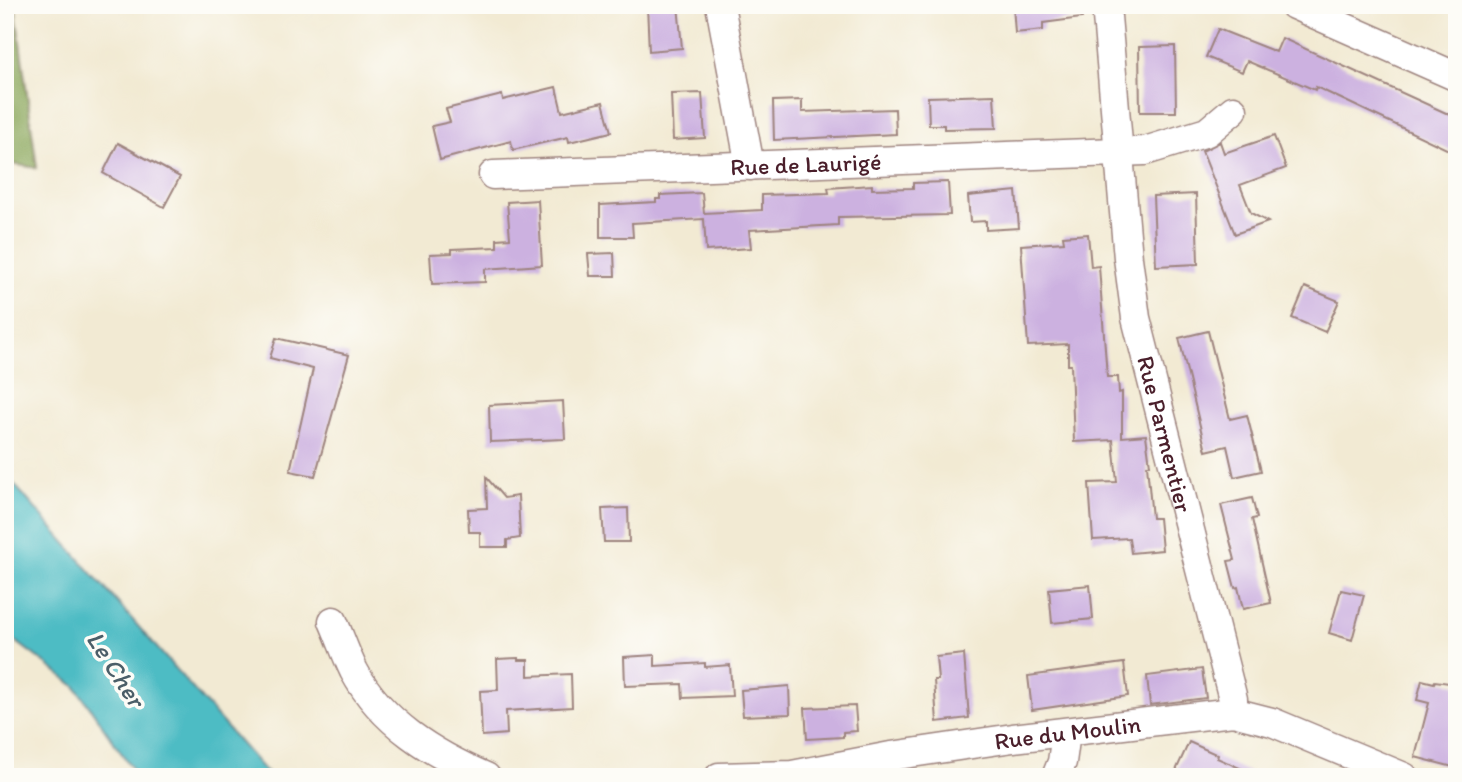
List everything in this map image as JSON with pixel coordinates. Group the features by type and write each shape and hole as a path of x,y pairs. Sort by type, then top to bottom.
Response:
{"street":[{"path":"720,5 750,166"},
{"name":"Rue Parmentier","path":"1106,5 1128,258 1136,318 1233,699 1233,712"},
{"path":"1294,5 1457,77"},
{"path":"1118,151 1145,150 1207,132 1233,110"},
{"name":"Rue de Laurigé","path":"493,176 1118,151"},
{"path":"334,621 354,670 377,705 412,737 454,763 486,777"},
{"name":"Rue du Moulin","path":"719,777 792,775 891,756 1013,738 1233,712 1272,722 1404,777"},
{"path":"1056,777 1062,762 1066,733"}],"green space":[{"path":"5,5 15,5 37,168 5,163"}],"water":[{"name":"Le Cher","path":"5,474 270,777 138,777 75,686 5,633"}],"building":[{"path":"647,5 678,5 682,48 649,51"},
{"path":"1013,5 1081,5 1082,18 1043,23 1043,30 1015,33"},
{"path":"1218,29 1276,52 1282,38 1457,118 1457,154 1316,87 1315,90 1247,61 1242,72 1206,57"},
{"path":"1175,46 1176,112 1140,112 1139,47"},
{"path":"556,87 562,112 603,102 611,132 569,142 568,137 513,150 511,141 440,160 432,126 450,122 446,109 502,95 503,100"},
{"path":"702,93 705,138 673,140 671,94"},
{"path":"994,95 996,128 944,129 944,125 929,125 928,97"},
{"path":"802,100 802,112 895,109 896,134 774,140 773,101"},
{"path":"1274,136 1286,168 1240,185 1251,213 1268,222 1235,234 1202,151 1220,142 1224,153"},
{"path":"118,143 180,177 164,207 103,173"},
{"path":"948,182 950,215 838,217 838,225 749,230 751,248 706,251 704,219 632,223 633,237 600,237 600,205 656,202 660,195 702,193 704,213 762,210 762,195 829,193 828,188 872,185 872,189 913,188 913,183"},
{"path":"1016,191 1019,228 986,230 986,221 970,222 968,196"},
{"path":"1196,194 1198,264 1156,266 1153,196"},
{"path":"538,200 542,265 485,269 485,282 432,284 430,254 452,253 452,249 497,247 497,239 510,238 507,202"},
{"path":"1088,234 1091,267 1099,266 1107,377 1118,377 1119,393 1122,392 1122,437 1146,435 1152,518 1159,518 1162,550 1131,553 1129,538 1093,540 1089,483 1117,482 1113,440 1074,442 1068,344 1028,346 1021,245 1064,242 1063,236"},
{"path":"614,253 615,276 590,276 588,254"},
{"path":"1305,287 1339,301 1325,332 1292,318"},
{"path":"1208,331 1230,419 1247,415 1261,471 1234,477 1227,446 1206,451 1179,338"},
{"path":"276,338 349,355 315,476 290,471 313,369 270,358"},
{"path":"563,401 565,439 490,442 489,405"},
{"path":"486,477 504,498 518,496 520,538 507,540 507,547 480,547 480,532 469,532 468,509 487,508"},
{"path":"1252,498 1257,518 1252,519 1271,603 1243,609 1228,561 1235,560 1221,505"},
{"path":"628,508 629,542 604,542 602,509"},
{"path":"1090,585 1093,619 1052,623 1049,589"},
{"path":"1341,590 1364,595 1352,640 1329,633"},
{"path":"964,654 969,718 937,722 934,680 938,680 936,657"},
{"path":"655,655 655,666 705,663 705,667 730,665 732,696 683,698 682,684 625,686 624,657"},
{"path":"497,659 528,660 528,676 571,674 572,707 506,711 507,734 482,736 480,691 498,690"},
{"path":"1124,663 1128,696 1032,710 1028,676"},
{"path":"1202,669 1206,698 1150,705 1147,676"},
{"path":"1422,680 1457,684 1457,768 1415,757 1429,703 1417,700"},
{"path":"789,686 790,714 743,716 741,690"},
{"path":"855,706 857,731 843,732 843,737 807,739 805,708"},
{"path":"1189,742 1218,755 1217,758 1260,777 1173,777"}]}
